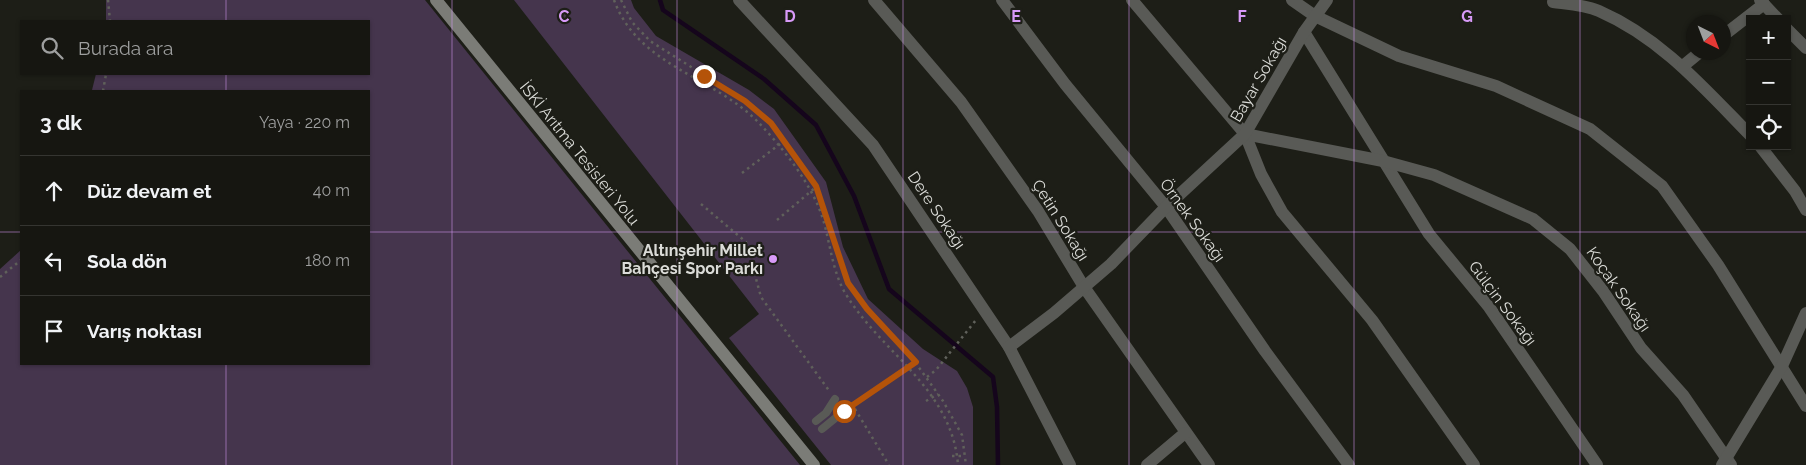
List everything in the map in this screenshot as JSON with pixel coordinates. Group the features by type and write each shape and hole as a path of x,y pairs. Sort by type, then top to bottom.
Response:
{"main road":[{"name":"İSKİ Arıtma Tesisleri Yolu","path":"436,0 814,465"}],"street":[{"name":"Dere Sokağı","path":"738,0 873,145 1008,347 1070,465"},
{"name":"Çetin Sokağı","path":"874,0 961,102 1038,211 1084,287 1209,465"},
{"name":"Örnek Sokağı","path":"1002,0 1065,84 1166,207 1266,351 1349,465"},
{"path":"1132,0 1246,134 1261,174 1282,212 1372,320 1474,465"},
{"path":"1292,0 1315,16 1399,56 1496,86 1590,129 1662,186 1718,265 1806,406"},
{"name":"Bayar Sokağı","path":"1008,347 1111,264 1166,207 1246,134 1304,32 1328,0"},
{"path":"1555,0 1598,10 1646,37 1683,66 1746,131"},
{"path":"1731,29 1762,2 1774,15"},
{"name":"Gülçin Sokağı","path":"1304,32 1429,234 1489,308 1597,465"},
{"path":"1791,32 1806,48"},
{"path":"1683,66 1690,60"},
{"name":"Koçak Sokağı","path":"1246,134 1383,161 1434,176 1533,219 1570,249 1604,291 1641,348 1683,395 1727,463"},
{"path":"1763,150 1795,191 1806,210"},
{"path":"1727,463 1782,366 1806,312"},
{"path":"1147,465 1185,433"}],"lane":[{"path":"816,421 826,413 835,399"},
{"path":"822,429 844,411"}],"path":[{"path":"108,0 110,20"},
{"path":"614,0 625,23 642,43 664,61 744,110 778,145 811,191 820,209 832,260 845,292 874,329 910,366 932,398 952,432 958,465"},
{"path":"621,0 632,22 650,41 745,101 771,123 816,186 848,283 867,309 916,362 927,377 962,435 966,465"},
{"path":"103,90 106,75"},
{"path":"742,173 784,141"},
{"path":"777,220 816,186"},
{"path":"701,204 746,242 761,297 835,399"},
{"path":"0,277 20,261"},
{"path":"927,377 940,365 971,325"},
{"path":"844,411 916,362"},
{"path":"926,401 938,394"},
{"path":"853,406 889,465"},
{"path":"952,456 965,456"}],"shaded area":[{"path":"106,0 425,0 800,465 0,465 0,269 20,251 20,365 370,365 370,90 92,90 96,75 370,75 370,20 106,20"},
{"path":"514,0 631,0 634,8 656,36 749,90 774,109 826,182 843,247 868,299 923,349 957,371 967,388 973,407 973,465 831,465 729,338 759,314"}],"waterway":[{"path":"660,0 663,10 764,79 816,125 854,196 889,289 993,377 997,407 998,465"}],"place":[{"name":"Altınşehir Millet Bahçesi Spor Parkı","path":"773,259"}],"route":[{"path":"704,76 745,101 771,123 816,186 824,204 848,283 867,309 916,362 844,411"}]}
